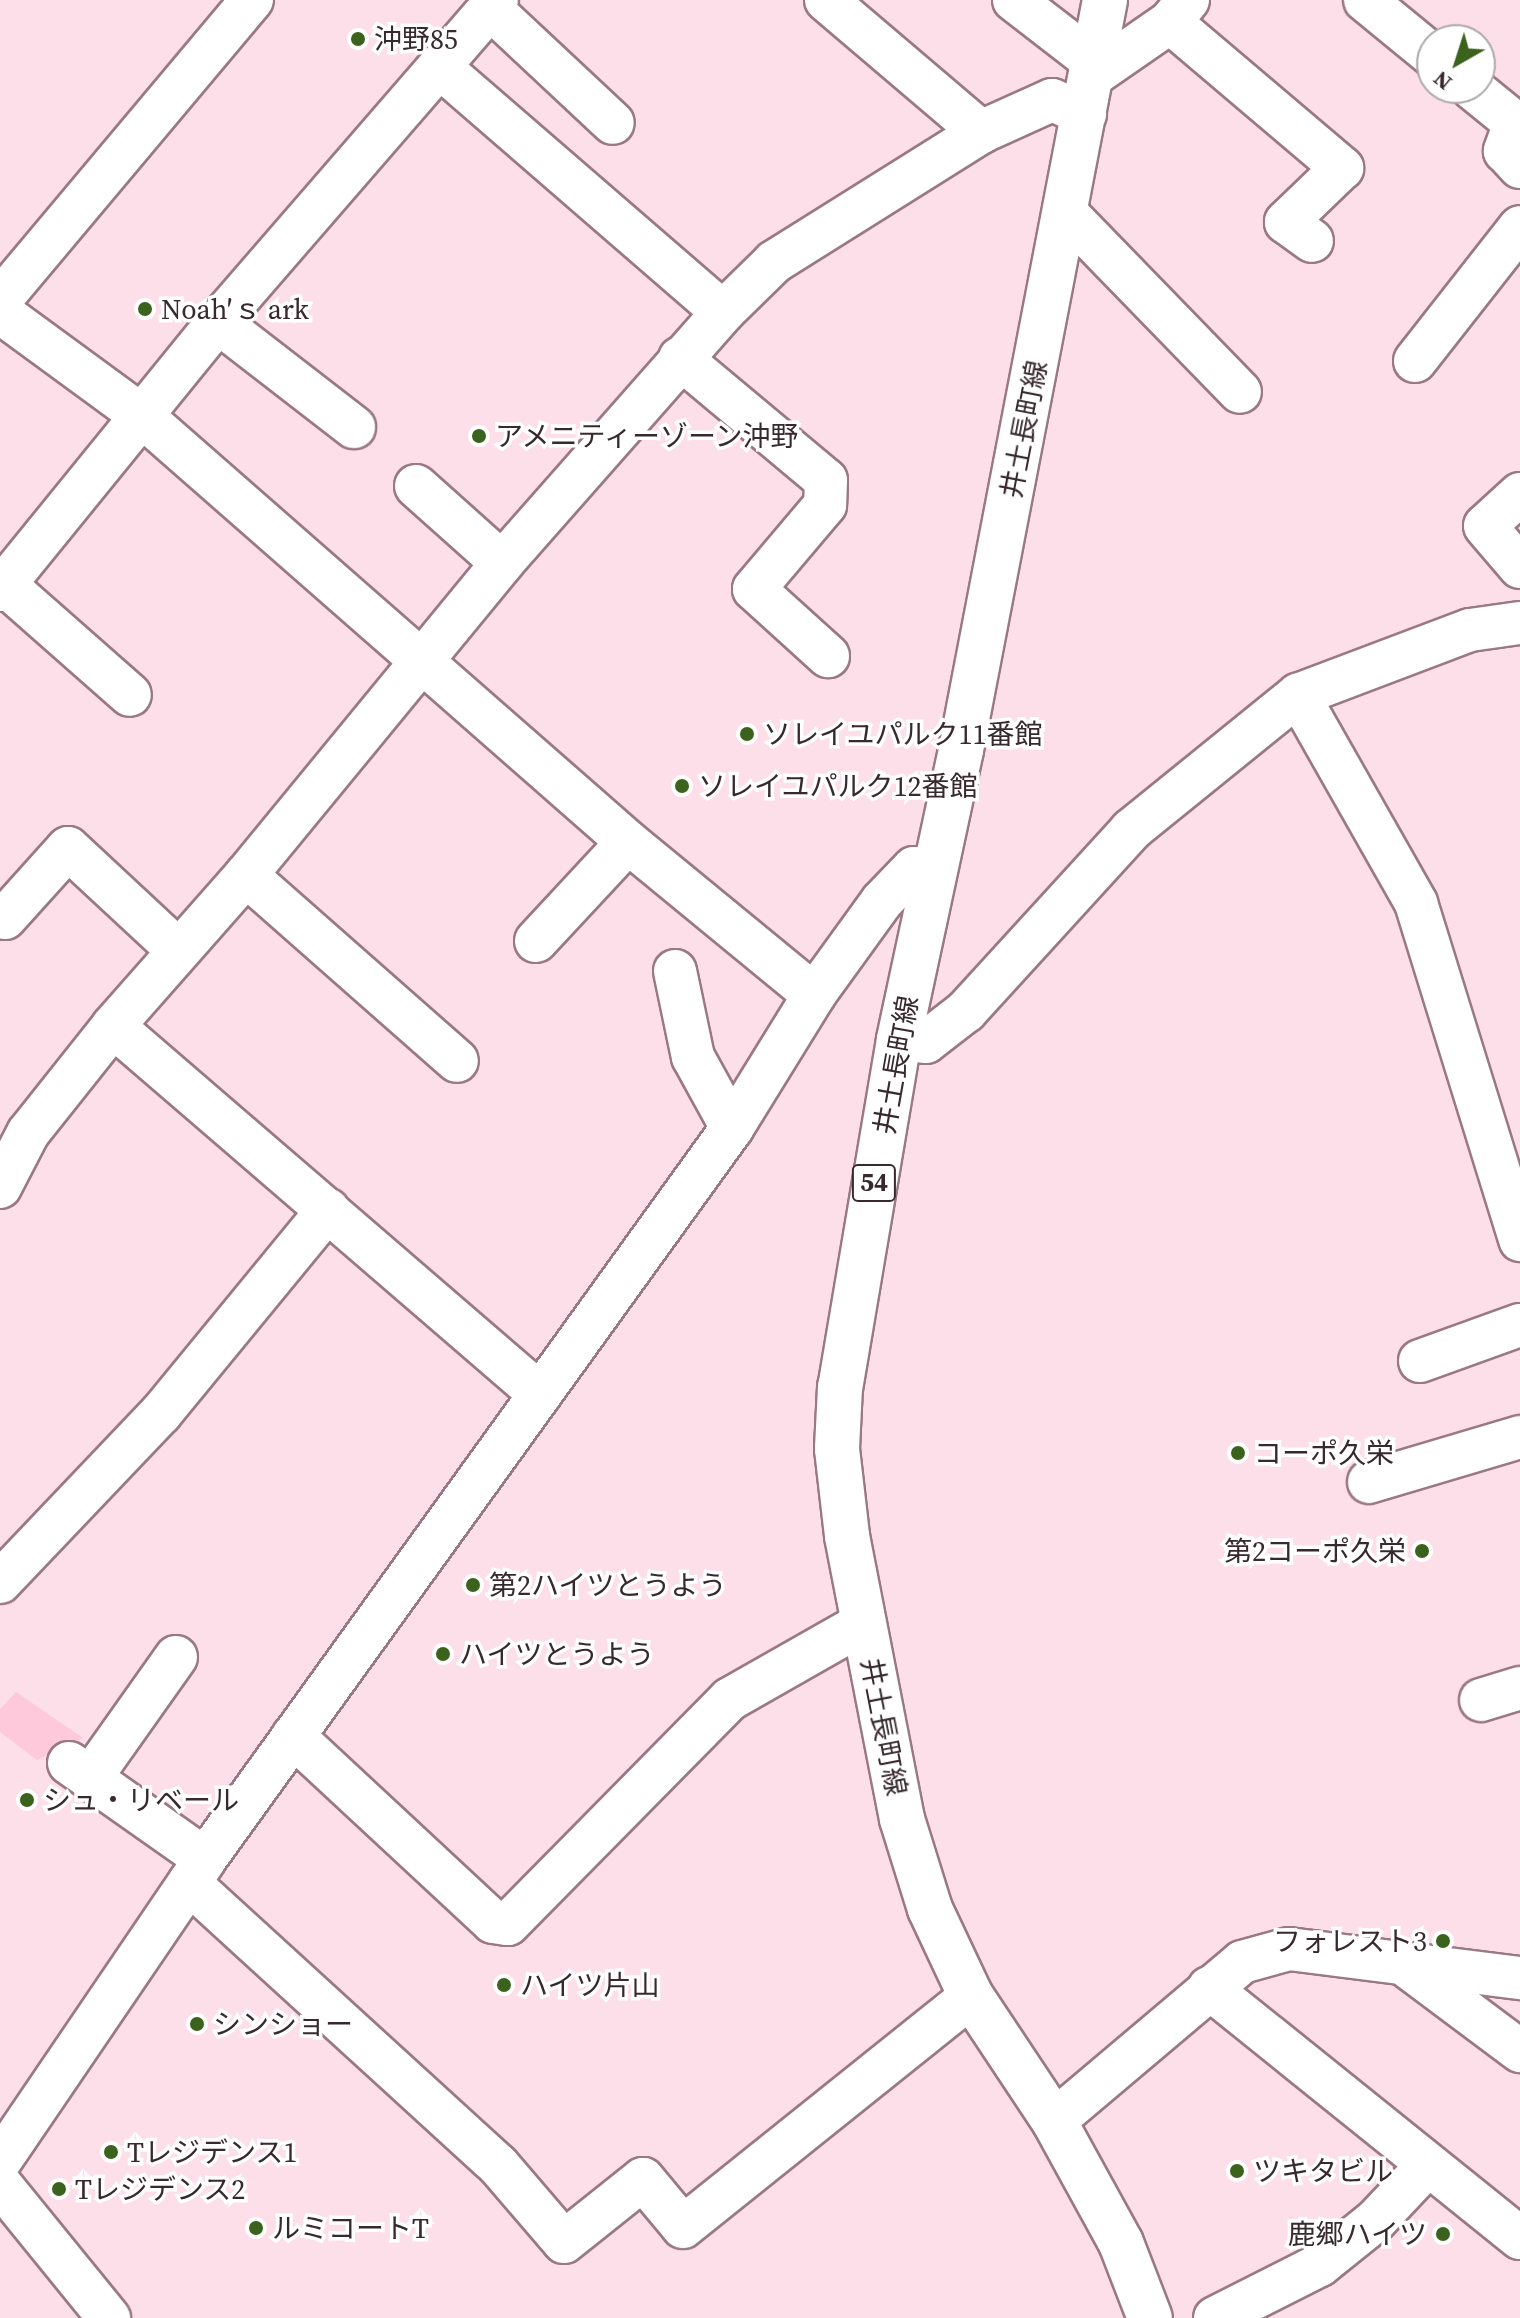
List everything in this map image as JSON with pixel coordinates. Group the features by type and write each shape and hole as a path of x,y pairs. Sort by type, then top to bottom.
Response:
{"main road":[{"name":"井土長町線","path":"1105,0 1067,214 899,1040 840,1387 837,1449 864,1623 902,1819 930,1909 971,1996 1054,2121 1121,2243 1150,2318"}],"street":[{"path":"0,300 252,0"},
{"path":"826,0 981,132"},
{"path":"1014,0 1090,84"},
{"path":"1365,0 1416,42"},
{"path":"130,695 2,586 218,322 442,69 493,4 613,123"},
{"path":"0,1187 28,1133 113,1026 246,875 502,563 680,358 774,262 981,132 1090,84 1179,11 1342,168 1286,222 1312,241"},
{"path":"442,69 723,312"},
{"path":"1492,104 1515,123 1505,151 1520,167"},
{"path":"1067,214 1240,392"},
{"path":"1415,361 1520,227"},
{"path":"0,312 142,416 422,657 628,842 814,995"},
{"path":"218,322 354,427"},
{"path":"680,358 826,480 825,505 754,589 828,656"},
{"path":"416,486 502,563"},
{"path":"1520,494 1485,526 1520,567"},
{"path":"899,1040 926,1042 966,1011 1131,830 1298,695 1470,630 1520,623"},
{"path":"1298,695 1416,903 1520,1240"},
{"path":"536,941 628,842"},
{"path":"5,918 68,848 179,951"},
{"path":"0,2161 197,1871 732,1128 814,995 882,901 914,868 933,870"},
{"path":"246,875 457,1061"},
{"path":"675,971 693,1057 732,1128"},
{"path":"113,1026 540,1394"},
{"path":"0,1582 161,1413 328,1210"},
{"path":"1420,1361 1520,1325"},
{"path":"1369,1482 1520,1437"},
{"path":"293,1736 493,1922 508,1924 730,1699 864,1623"},
{"path":"176,1657 80,1770 197,1871 498,2165 564,2242 643,2179 683,2227 971,1996"},
{"path":"1481,1700 1520,1688"},
{"path":"1054,2121 1242,1962 1289,1949 1409,1968 1520,1978"},
{"path":"1409,1968 1520,2051"},
{"path":"1209,1988 1426,2167 1520,2238"},
{"path":"1215,2318 1320,2265 1376,2220 1426,2167"},
{"path":"0,2184 109,2318"}],"shaded area":[{"path":"16,1692 83,1738 37,1760 0,1732 0,1709"}],"place":[{"name":"沖野85","path":"358,39"},
{"name":"Noah′ｓ ark","path":"145,309"},
{"name":"アメニティーゾーン沖野","path":"479,436"},
{"name":"ソレイユパルク11番館","path":"747,734"},
{"name":"ソレイユパルク12番館","path":"682,786"},
{"name":"コーポ久栄","path":"1238,1453"},
{"name":"第2コーポ久栄","path":"1422,1551"},
{"name":"第2ハイツとうよう","path":"473,1585"},
{"name":"ハイツとうよう","path":"443,1654"},
{"name":"シュ・リベール","path":"27,1800"},
{"name":"フォレスト3","path":"1443,1941"},
{"name":"ハイツ片山","path":"504,1985"},
{"name":"シンショー","path":"197,2024"},
{"name":"Tレジデンス1","path":"111,2152"},
{"name":"ツキタビル","path":"1237,2171"},
{"name":"Tレジデンス2","path":"59,2189"},
{"name":"ルミコートT","path":"256,2228"},
{"name":"鹿郷ハイツ","path":"1443,2234"}]}
